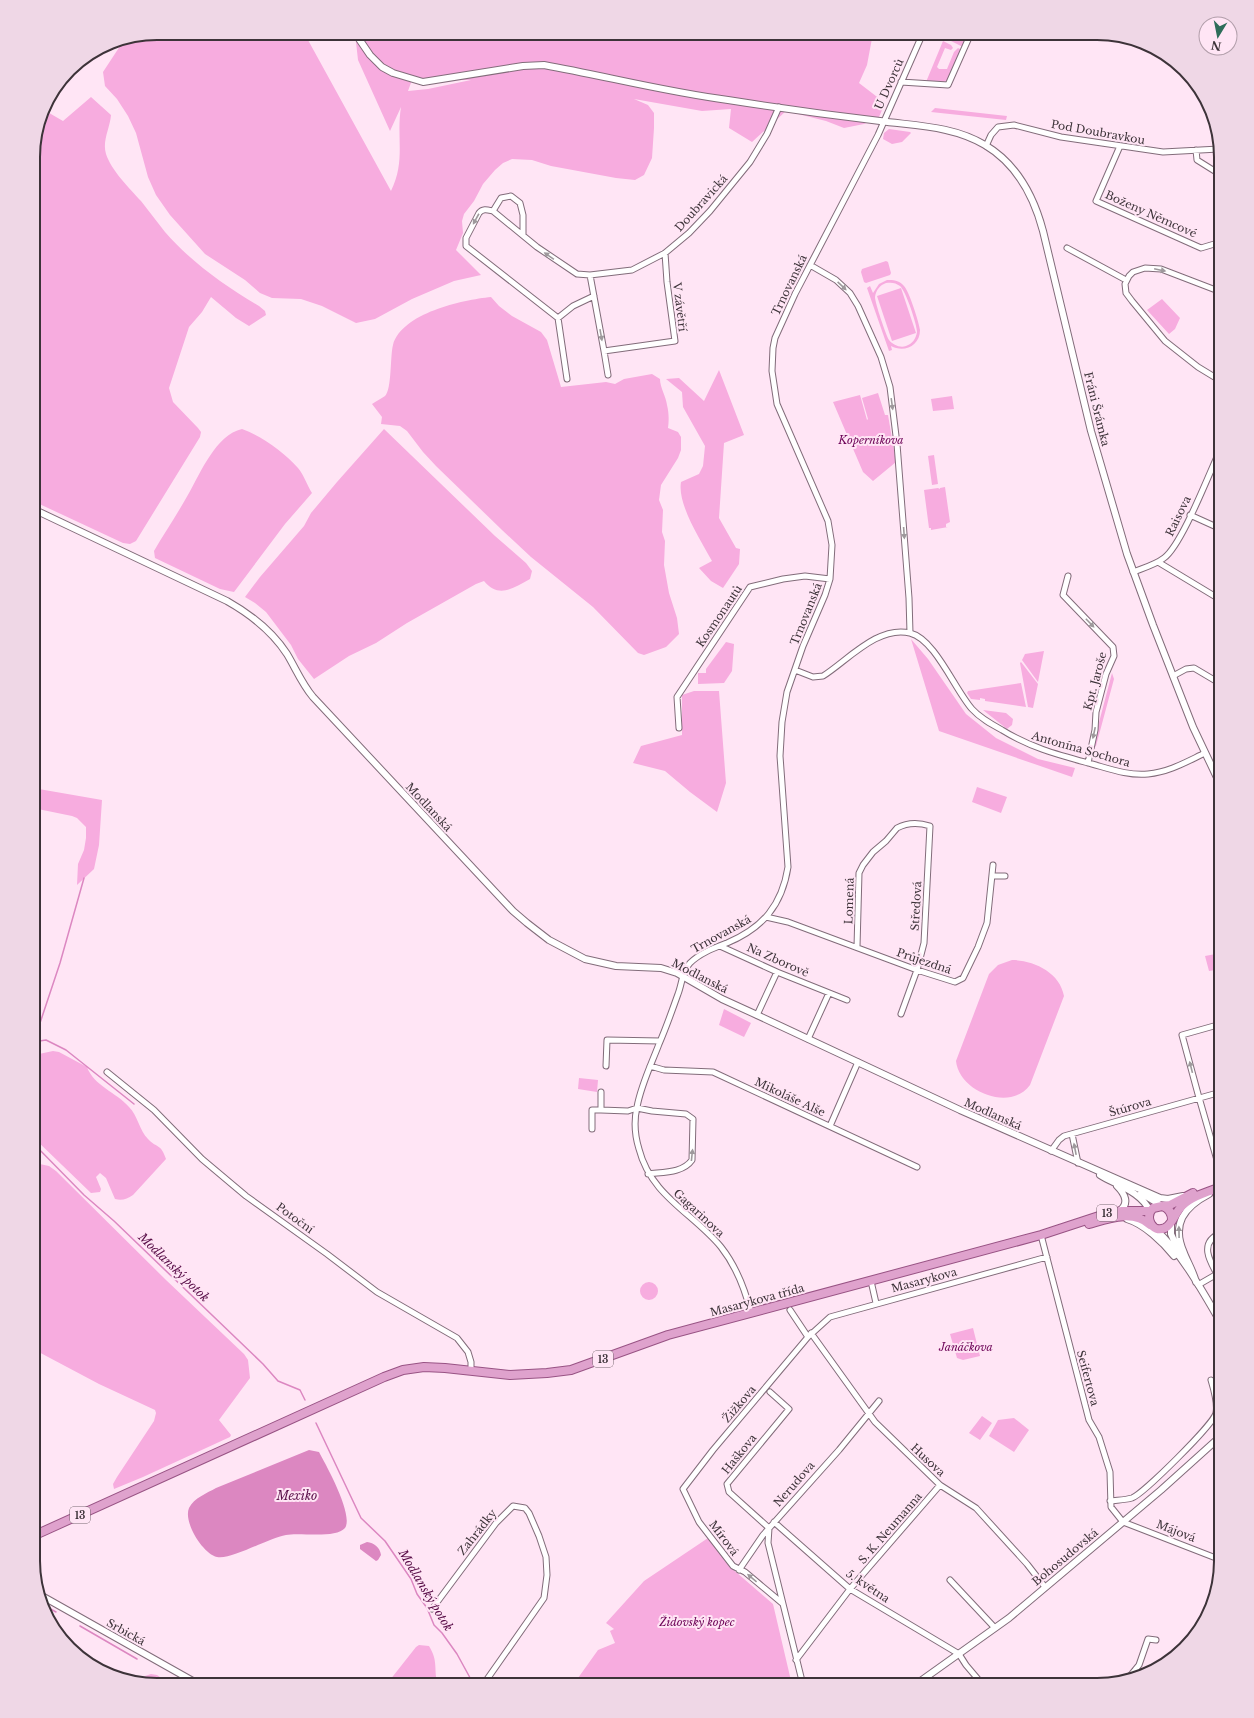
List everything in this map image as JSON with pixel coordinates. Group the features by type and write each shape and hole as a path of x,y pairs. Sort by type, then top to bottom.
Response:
{"main road":[{"name":"Masarykova třída","path":"40,1533 391,1374 418,1368 452,1369 510,1375 571,1370 655,1339 1041,1235 1105,1214 1150,1211 1154,1207 1170,1205 1186,1195 1214,1189"},
{"path":"1150,1211 1148,1219 1152,1226 1163,1229 1167,1227 1180,1208 1189,1200 1214,1190"},
{"path":"1163,1206 1170,1212 1171,1221"},
{"name":"Masarykova třída","path":"1117,1214 1140,1218 1152,1226"}],"street":[{"name":"Fráni Šrámka","path":"360,40 370,55 382,67 393,73 423,82 522,66 544,65 726,100 883,122 932,126 967,136 986,146 1008,163 1022,180 1042,226 1091,431 1106,486 1133,572 1173,676 1214,772"},
{"name":"U Dvorců","path":"883,122 920,40"},
{"path":"901,82 948,85 968,40"},
{"name":"Doubravická","path":"493,211 537,248 577,274 590,275 632,270 665,252 688,233 710,211 750,162 767,134 779,107"},
{"name":"Trnovanská","path":"683,976 686,968 696,958 751,931 766,917 781,893 788,867 780,756 782,722 787,692 830,579 832,545 828,521 781,417 775,396 772,371 775,338 810,265 883,122"},
{"name":"Pod Doubravkou","path":"986,146 991,135 998,127 1014,125 1061,137 1163,152 1213,149"},
{"name":"Boženy Němcové","path":"1120,146 1096,201 1201,248 1214,244"},
{"path":"1196,150 1197,160 1214,171"},
{"path":"523,235 523,215 520,203 511,196 501,198 493,211 482,210 466,238 466,246 558,318 567,379"},
{"path":"1067,248 1126,280"},
{"name":"V závětří","path":"604,351 674,340 665,252"},
{"path":"795,670 813,676 823,676 883,634 910,633 909,598 897,444 890,387 881,357 858,306 850,293 840,283 810,265"},
{"path":"1214,289 1160,269 1139,270 1131,273 1126,280 1125,289 1128,297 1165,341 1198,368 1214,378"},
{"path":"590,275 608,375"},
{"path":"558,318 573,306 594,296"},
{"name":"Raisova","path":"1133,572 1158,562 1172,551 1214,468"},
{"name":"Modlanská","path":"40,512 242,610 255,619 276,640 286,653 308,691 513,911 540,934 567,951 590,961 616,966 661,968 683,976 722,999 1086,1167"},
{"path":"1190,515 1214,526"},
{"path":"1158,562 1214,596"},
{"name":"Kosmonautů","path":"679,728 677,697 750,587 783,579 805,576 830,579"},
{"name":"Kpt. Jaroše","path":"1068,576 1063,595 1113,647 1114,651 1114,656 1106,674 1096,712 1095,730 1088,763"},
{"name":"Antonína Sochora","path":"910,633 929,646 972,709 1011,737 1030,746 1126,773 1147,775 1163,772 1205,753"},
{"path":"1173,676 1186,668 1194,668 1214,680"},
{"name":"Lomená","path":"857,947 858,882 863,865 897,828 904,824 925,824"},
{"name":"Středová","path":"900,1014 917,970 924,943 930,850 930,826 925,824"},
{"name":"Průjezdná","path":"766,917 788,922 917,970 955,982 963,978 984,934 989,912 993,865"},
{"path":"992,876 1005,876"},
{"name":"Na Zborově","path":"720,946 777,972 847,1000"},
{"path":"757,1015 777,972"},
{"name":"Gagarinova","path":"683,976 680,990 650,1066 637,1108 635,1122 639,1150 648,1174 676,1206 701,1227 721,1247 742,1283 751,1313"},
{"path":"808,1039 829,993"},
{"path":"1214,1026 1182,1035 1214,1150"},
{"path":"606,1066 607,1040 660,1041"},
{"path":"830,1126 858,1062"},
{"name":"Mikoláše Alše","path":"650,1066 664,1070 714,1072 917,1167"},
{"name":"Potoční","path":"107,1072 154,1110 202,1159 246,1196 327,1254 376,1292 457,1338 468,1352 471,1371"},
{"path":"601,1092 601,1110"},
{"name":"Štúrova","path":"1052,1151 1059,1140 1072,1134 1214,1094"},
{"path":"592,1129 592,1110 628,1111 637,1108 652,1112 686,1114 693,1119 692,1160 688,1166 683,1169 648,1174"},
{"path":"1072,1134 1078,1163"},
{"path":"1086,1167 1138,1195 1145,1202 1150,1211"},
{"path":"1086,1167 1162,1199 1186,1195"},
{"path":"1112,1182 1121,1191 1125,1198 1124,1206 1117,1214 1132,1220 1147,1230 1170,1251 1197,1284"},
{"path":"1128,1185 1163,1206"},
{"path":"1197,1284 1180,1242 1180,1220 1188,1208 1214,1191"},
{"path":"1171,1221 1170,1230 1173,1239 1197,1284"},
{"path":"1152,1226 1170,1244 1214,1312"},
{"name":"Seifertova","path":"1041,1235 1089,1420 1099,1437 1110,1472 1111,1507 1123,1522"},
{"path":"1214,1237 1208,1243 1208,1254 1214,1267"},
{"name":"Masarykova","path":"810,1335 832,1316 1047,1257"},
{"path":"1197,1284 1214,1276"},
{"path":"871,1281 876,1303"},
{"name":"Husova","path":"790,1310 868,1414 940,1485 976,1508 1026,1564 1045,1588"},
{"name":"Žižkova","path":"683,1489 713,1450 810,1335"},
{"path":"1211,1380 1214,1394"},
{"name":"Haškova","path":"769,1528 729,1492 727,1484 789,1409 770,1392"},
{"name":"Nerudova","path":"739,1570 769,1528 879,1401"},
{"path":"1110,1501 1133,1498 1195,1441 1214,1419"},
{"name":"Bohosudovská","path":"925,1678 995,1628 1045,1588 1214,1442"},
{"name":"S. K. Neumanna","path":"796,1660 850,1589 940,1485"},
{"name":"Mírová","path":"683,1489 700,1522 733,1566 745,1572 782,1604"},
{"name":"Zahrádky","path":"432,1609 496,1523 514,1506 525,1508 540,1536 546,1557 547,1575 544,1598 487,1678"},
{"name":"5. května","path":"774,1522 850,1589 959,1654"},
{"name":"Májová","path":"1123,1522 1214,1557"},
{"path":"769,1528 768,1543 801,1678"},
{"path":"950,1580 995,1628"},
{"name":"Srbická","path":"47,1599 188,1678"},
{"path":"1135,1670 1139,1665 1148,1639 1156,1640"},
{"path":"959,1654 977,1678"}],"green space":[{"path":"150,40 308,40 391,191 396,180 398,169 401,107 390,131 358,60 356,40 872,40 867,65 859,83 885,103 879,117 864,124 844,128 826,121 786,111 752,142 729,128 731,109 702,111 634,99 648,105 654,113 652,158 644,175 635,180 551,166 532,160 512,159 503,163 483,184 474,201 464,214 462,221 463,233 456,250 481,275 454,281 412,299 375,319 356,323 322,306 301,299 272,298 260,293 245,280 205,254 170,215 156,195 148,177 136,133 128,116 117,99 105,86 103,72 120,46 134,42","holes":["412,80 471,80 428,89 408,91"]},
{"path":"949,40 966,40 963,47"},
{"path":"943,41 951,45 953,48 951,50 945,48 937,67 939,69 947,69 954,52 958,48 962,50 947,80 944,82 926,82"},
{"path":"91,97 111,115 105,149 108,160 121,179 175,243 221,282 259,306 265,311 266,315 249,326 236,318 211,297 202,312 189,327 169,388 173,402 198,428 201,432 200,437 136,541 130,544 123,543 40,504 40,150 42,134 49,113 63,121"},
{"path":"935,108 1007,116 1006,120 931,112"},
{"path":"889,129 911,133 902,142 892,144 883,139 884,133"},
{"path":"886,261 888,262 891,273 890,275 866,283 864,282 861,272 862,269"},
{"path":"887,280 894,280 898,281 906,289 914,307 920,330 917,340 910,347 901,349 891,346 892,350 889,351 867,288 870,286 873,293 879,284","holes":["886,283 897,284 900,286 908,301 915,323 917,332 916,337 912,343 906,346 901,347 892,343 889,340 883,326 875,297 877,290"]},
{"path":"901,288 916,333 892,341 877,296"},
{"path":"491,297 499,306 512,316 541,332 547,340 561,387 606,382 615,384 624,379 652,374 660,379 668,408 668,428 678,432 681,437 681,450 678,458 661,485 659,500 663,510 662,532 665,541 664,565 669,593 677,618 679,634 666,647 644,655 638,653 593,607 531,557 502,530 436,466 407,431 400,426 381,424 382,417 372,404 385,396 389,387 393,345 399,334 408,324 434,310 465,301"},
{"path":"1162,299 1180,318 1175,329 1169,334 1147,310"},
{"path":"719,370 744,435 724,443 719,518 736,548 740,549 739,564 723,588 711,581 699,568 712,561 696,533 686,511 681,491 681,482 699,474 703,466 705,446 683,407 682,392 666,379 679,378 704,401"},
{"name":"Koperníkova","path":"878,393 885,415 888,415 896,462 873,481 863,472 833,402 860,395 867,420 862,398"},
{"path":"952,396 954,409 933,411 931,399"},
{"path":"242,429 265,440 286,456 300,471 312,493 285,524 234,592 220,589 155,558 154,551 210,455 224,439"},
{"path":"384,429 495,536 526,563 532,571 530,579 512,588 501,591 495,590 484,581 476,584 407,623 376,643 349,656 314,679 298,659 291,645 266,612 245,597 260,577 304,526 311,513"},
{"path":"934,455 938,484 932,485 928,456"},
{"path":"945,487 950,522 946,524 946,527 948,527 931,530 931,528 929,528 924,490 940,489"},
{"path":"911,639 928,659 966,714 996,738 1038,759 1075,768 1072,777 939,731"},
{"path":"726,642 734,644 732,671 724,683 698,684 698,673 706,673 706,669"},
{"path":"1044,651 1038,682 1022,660 1025,654"},
{"path":"1021,662 1038,684 1033,708 1028,707"},
{"path":"1112,673 1114,679 1096,746 1092,749"},
{"path":"1021,683 1026,707 985,701 985,699 980,698 980,700 971,699 967,693 968,691"},
{"path":"694,691 719,691 726,783 717,812 665,771 633,763 641,746 682,735 682,695"},
{"path":"983,710 1006,713 1013,719 1012,725 1007,729"},
{"path":"977,787 1007,797 1001,813 972,802"},
{"path":"40,789 102,800 99,845 94,869 77,885 78,864 84,850 86,827 77,818 40,809"},
{"path":"1214,954 1214,970 1209,971 1205,956"},
{"path":"1012,960 1028,962 1044,969 1057,980 1064,996 1030,1085 1021,1093 1011,1097 999,1097 987,1095 966,1082 959,1072 956,1061 989,974 998,965"},
{"path":"724,1009 751,1023 744,1037 719,1025"},
{"path":"53,1051 59,1052 87,1067 90,1074 100,1084 129,1107 145,1135 151,1142 162,1150 166,1159 129,1198 122,1200 115,1199 106,1178 100,1173 96,1177 101,1189 100,1192 91,1193 40,1144 40,1054"},
{"path":"579,1078 598,1080 597,1092 578,1089"},
{"path":"40,1164 49,1166 56,1171 166,1280 244,1354 248,1360 250,1378 219,1420 231,1435 230,1437 114,1489 113,1484 154,1421 156,1413 155,1410 99,1384 40,1353"},
{"path":"645,1282 653,1282 658,1287 656,1298 653,1300 645,1300 640,1295 640,1287"},
{"name":"Janáčkova","path":"973,1328 980,1356 963,1360 957,1358 950,1334"},
{"path":"982,1416 992,1423 980,1440 969,1433"},
{"path":"1014,1418 1029,1430 1014,1452 989,1436 998,1420"},
{"name":"Židovský kopec","path":"708,1538 729,1566 773,1604 790,1678 578,1678 598,1650 615,1643 610,1631 614,1629 606,1623 644,1581"},
{"path":"419,1645 429,1646 435,1661 437,1678 392,1678"},
{"path":"151,1674 157,1675 162,1678 144,1677"}],"water":[{"name":"Mexiko","path":"309,1450 319,1452 333,1478 346,1512 347,1522 345,1528 334,1533 326,1534 286,1535 224,1557 212,1555 200,1544 192,1529 188,1514 189,1508 194,1501 216,1488"},
{"path":"367,1542 374,1544 378,1548 381,1555 378,1560 376,1561 360,1549 360,1545"}],"waterway":[{"path":"40,1023 60,963 84,878"},
{"path":"40,1041 46,1040 66,1050 134,1104"},
{"name":"Modlanský potok","path":"40,1150 84,1195 114,1221 263,1364 278,1381 300,1390 305,1400"},
{"name":"Modlanský potok","path":"316,1423 361,1518 385,1541 411,1579 417,1594 427,1608 434,1625 442,1633 457,1654 470,1678"},
{"path":"51,1609 56,1612"},
{"path":"80,1626 137,1659"}]}
